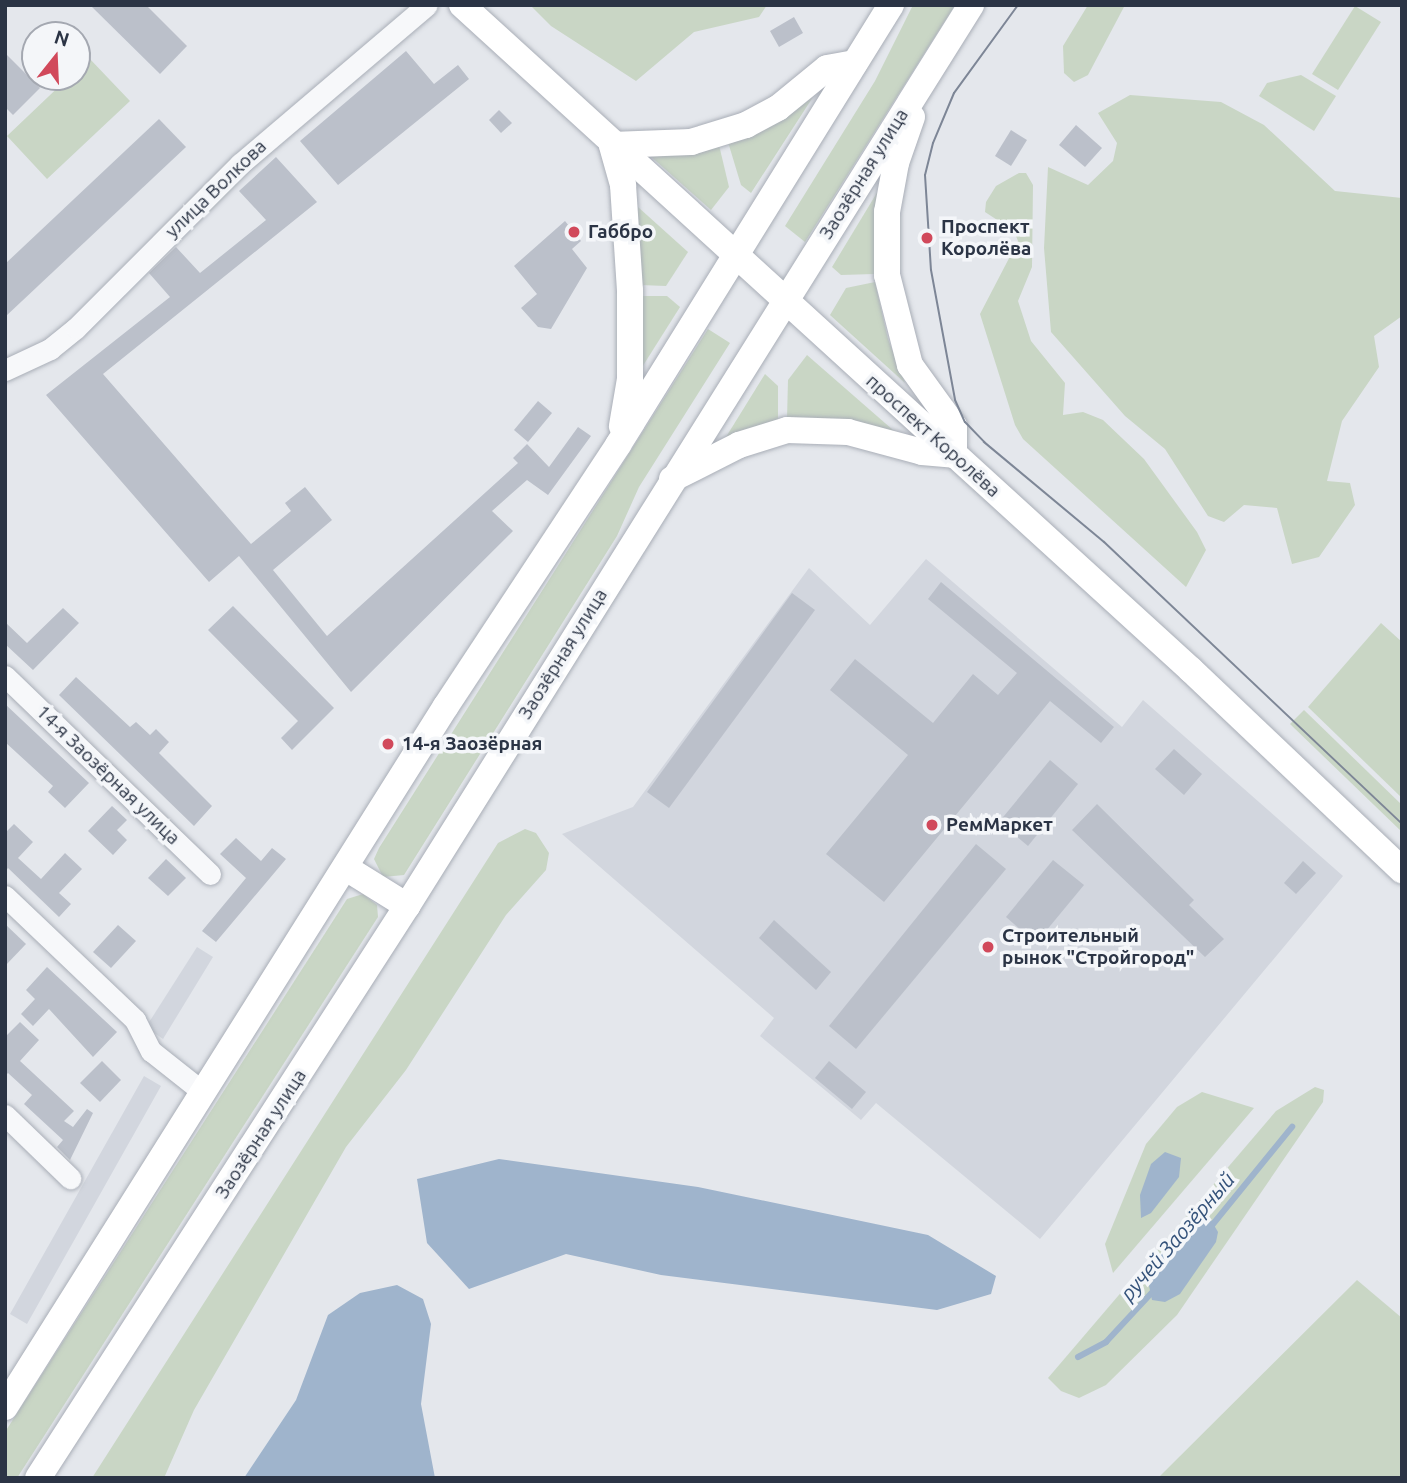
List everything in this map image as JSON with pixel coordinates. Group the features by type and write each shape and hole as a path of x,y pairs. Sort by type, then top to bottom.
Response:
{"main road":[{"name":"проспект Королёва","path":"462,5 1402,870"},
{"path":"5,1407 203,1092 618,445 891,5"},
{"name":"Заозёрная улица","path":"38,1478 407,906 671,479 971,5"},
{"path":"618,445 630,379 629,291 623,185 612,145 691,142 746,125 778,108 827,68 855,63"},
{"path":"671,479 739,445 787,430 848,432 954,455 954,426 910,365 887,275 887,212 896,163 922,81"},
{"path":"346,868 407,906"}],"street":[{"name":"улица Волкова","path":"5,370 50,349 76,328 240,164 427,5"},
{"name":"14-я Заозёрная улица","path":"5,676 210,874"},
{"path":"5,896 135,1020 151,1052 203,1092"},
{"path":"5,1115 70,1178"}],"shaded area":[{"name":"Строительный рынок \"Стройгород\"","path":"926,559 1122,727 1143,700 1343,876 1040,1239 876,1103 861,1120 760,1036 774,1018 562,834 633,807 809,568 870,625"},
{"path":"197,947 213,957 163,1039 146,1027"},
{"path":"144,1076 161,1086 27,1324 10,1314"}],"green space":[{"path":"530,5 767,5 759,17 694,32 636,81 551,26"},
{"path":"913,5 955,5 805,242 785,226 875,81"},
{"path":"1088,5 1125,5 1088,75 1074,82 1064,73 1063,46"},
{"path":"1355,6 1381,22 1338,90 1312,74"},
{"path":"91,60 130,101 47,179 7,136 54,91 91,91"},
{"path":"1301,75 1336,96 1314,131 1259,96 1267,83"},
{"path":"1130,95 1221,102 1264,125 1335,191 1402,198 1402,316 1374,336 1379,367 1342,421 1327,481 1350,483 1355,505 1319,557 1292,564 1277,508 1244,505 1224,522 1208,516 1165,449 1125,416 1051,332 1044,248 1048,167 1088,185 1113,161 1117,143 1098,113"},
{"path":"813,97 751,193 741,185 728,142 792,113"},
{"path":"719,145 729,187 711,210 648,154"},
{"path":"1019,173 1026,173 1033,185 1032,267 1018,301 1031,341 1065,383 1063,415 1083,412 1103,420 1144,459 1197,532 1206,550 1186,587 1023,439 1015,425 980,314 1018,241 1014,231 985,212 986,202 996,186"},
{"path":"878,191 874,274 841,275 832,267"},
{"path":"638,207 688,252 666,286 640,285"},
{"path":"875,282 888,339 905,383 830,315 846,288"},
{"path":"640,296 667,296 680,307 639,372"},
{"path":"708,329 730,343 639,487 617,536 404,875 383,877 374,859 379,848"},
{"path":"807,355 901,437 787,419 788,380"},
{"path":"765,374 778,386 778,421 726,437"},
{"path":"1381,623 1402,642 1402,798 1308,707"},
{"path":"1304,710 1402,805 1402,832 1290,724"},
{"path":"525,829 536,833 549,853 546,870 506,915 406,1070 346,1147 194,1410 164,1478 92,1478 498,843"},
{"path":"363,894 377,905 378,917 17,1478 5,1478 5,1432 347,899"},
{"path":"1315,1087 1324,1090 1323,1102 1177,1315 1106,1385 1079,1398 1061,1391 1048,1378 1276,1111"},
{"path":"1202,1092 1254,1108 1113,1273 1105,1244 1146,1144 1177,1107"},
{"path":"1357,1280 1402,1318 1402,1478 1158,1478"}],"water":[{"path":"1165,1152 1181,1158 1179,1177 1151,1213 1141,1218 1140,1195 1151,1164"},
{"path":"499,1159 698,1187 928,1235 996,1276 991,1294 937,1310 661,1275 566,1254 469,1289 427,1243 417,1179"},
{"path":"1194,1215 1208,1215 1218,1232 1216,1242 1180,1294 1165,1302 1152,1300 1148,1281 1157,1261 1177,1228"},
{"path":"397,1285 423,1299 431,1324 421,1404 435,1478 244,1478 296,1400 328,1315 360,1293"}],"building":[{"path":"90,5 146,5 187,46 160,74"},
{"path":"794,17 803,33 779,47 770,31"},
{"path":"406,51 434,84 458,65 469,79 338,185 300,141"},
{"path":"5,53 21,69 21,91 37,91 13,115 5,107"},
{"path":"499,110 512,123 501,133 489,120"},
{"path":"159,119 186,147 5,317 5,264"},
{"path":"1076,125 1102,148 1085,167 1059,145"},
{"path":"1011,130 1027,140 1011,166 995,156"},
{"path":"276,157 317,202 103,374 251,544 291,511 285,503 305,487 332,520 273,570 327,636 518,463 513,458 527,444 549,467 578,427 591,436 548,495 527,480 492,511 513,531 351,692 239,556 209,582 46,395 170,297 149,273 176,247 200,273 266,220 239,191"},
{"path":"565,221 581,241 572,249 587,268 551,329 538,327 521,308 537,294 514,266"},
{"path":"538,401 552,413 528,442 514,430"},
{"path":"941,582 1114,727 1101,743 1050,701 884,902 826,854 908,755 830,690 855,659 933,723 973,674 998,695 1017,673 928,599"},
{"path":"792,593 815,610 669,808 647,792"},
{"path":"233,606 334,708 292,750 281,738 298,721 208,630"},
{"path":"63,608 79,623 33,670 5,644 5,622 27,643"},
{"path":"76,677 130,727 136,722 150,735 156,729 169,742 159,753 212,806 194,826 59,695"},
{"path":"5,704 89,783 65,808 48,792 53,786 5,742"},
{"path":"1174,749 1202,774 1184,795 1155,769"},
{"path":"1050,760 1078,784 1028,846 999,822"},
{"path":"1097,804 1194,900 1189,905 1224,939 1205,957 1072,830"},
{"path":"112,806 127,820 117,830 127,840 113,855 88,831"},
{"path":"14,824 33,842 18,858 41,879 65,853 82,869 59,893 71,904 59,917 8,868 5,872 5,833"},
{"path":"236,838 261,861 272,848 286,859 216,942 202,931 246,878 220,854"},
{"path":"976,844 1006,869 856,1049 829,1026"},
{"path":"166,859 186,878 168,896 148,878"},
{"path":"1053,860 1084,885 1036,943 1006,917"},
{"path":"1303,861 1316,873 1296,894 1284,883"},
{"path":"774,920 831,972 816,990 759,938"},
{"path":"5,924 26,944 5,966"},
{"path":"118,925 136,941 111,968 93,952"},
{"path":"47,967 117,1032 93,1057 49,1009 33,1026 21,1014 35,999 26,990"},
{"path":"20,1022 39,1040 20,1061 74,1111 64,1121 73,1127 87,1109 93,1113 70,1160 57,1147 63,1140 24,1104 32,1095 8,1073 5,1076 5,1037"},
{"path":"102,1061 121,1080 100,1102 80,1083"},
{"path":"829,1061 866,1092 852,1109 815,1078"}],"waterway":[{"name":"ручей Заозёрный","path":"1209,1229 1292,1127"},
{"name":"ручей Заозёрный","path":"1078,1357 1106,1342 1155,1289"}],"tram line":[{"path":"1018,5 954,93 933,143 925,175 931,270 955,400 965,422 984,442 1104,542 1402,824"}],"place":[{"name":"Габбро","path":"574,232"},
{"name":"Проспект Королёва","path":"927,238"},
{"name":"14-я Заозёрная","path":"388,744"},
{"name":"РемМаркет","path":"932,825"},
{"name":"Строительный рынок \"Стройгород\"","path":"988,947"}]}
